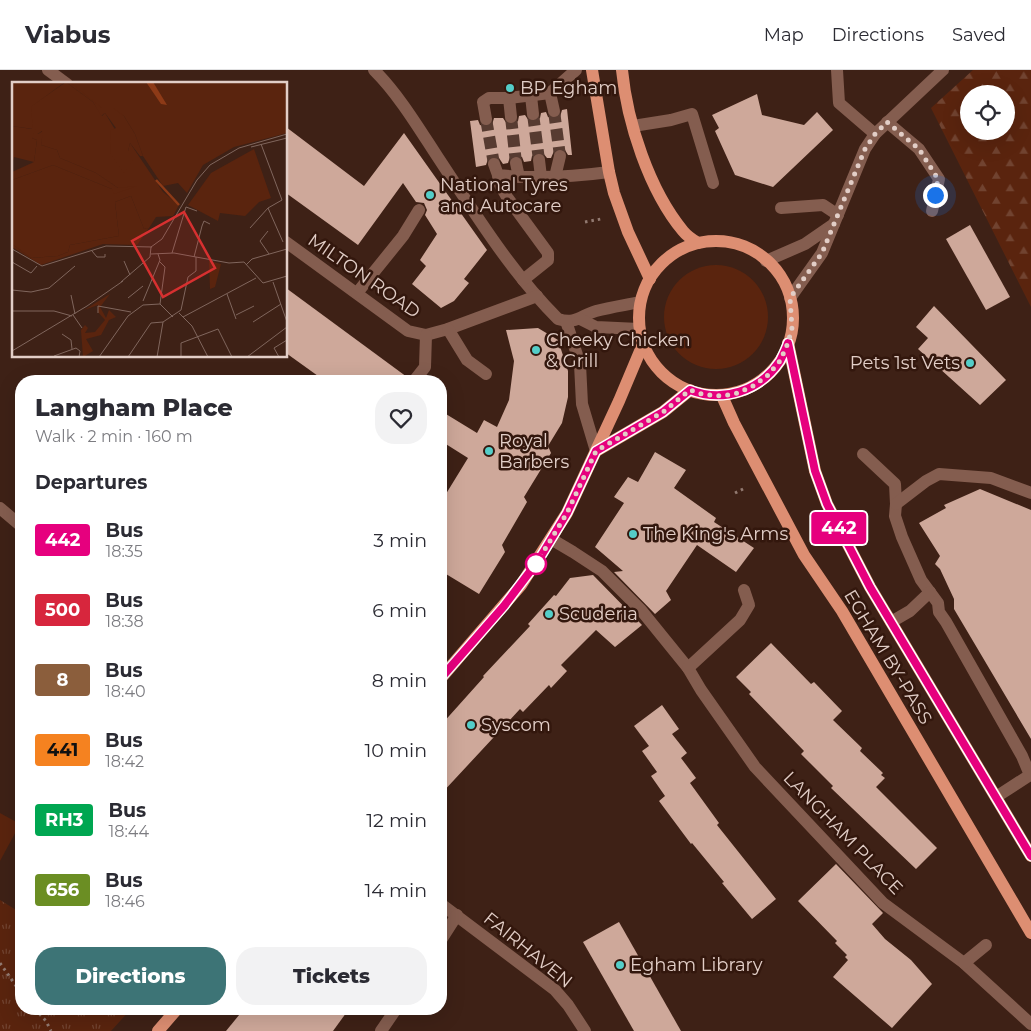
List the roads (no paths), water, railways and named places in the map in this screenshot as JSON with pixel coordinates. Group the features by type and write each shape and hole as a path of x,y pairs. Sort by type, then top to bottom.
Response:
{"main road":[{"path":"592,70 614,193 628,232 650,279"},
{"path":"622,70 633,126 641,153 657,190 684,233 698,243"},
{"path":"720,242 734,244 755,252 766,260 780,276 790,298 792,328 780,361 767,376 753,386 738,393 722,396 702,394 690,390 665,375 653,362 643,344 639,329 640,302 650,279 660,266 673,255 698,243 720,242"},
{"name":"EGHAM BY-PASS","path":"788,343 815,471 823,493 857,561 891,622 1031,856"},
{"path":"447,667 516,592 567,513 643,344"},
{"path":"596,451 663,412 690,390"},
{"name":"EGHAM BY-PASS","path":"722,396 734,423 804,555 842,610 1031,933"},
{"path":"158,1031 172,1015"}],"street":[{"path":"48,70 64,82"},
{"path":"374,70 403,104 492,240 523,280 558,319 566,321 580,319 594,311 640,302"},
{"path":"486,119 483,102 489,98 509,98 550,93 576,70"},
{"path":"837,70 840,103 875,134"},
{"path":"790,298 822,253 865,149 875,134 943,70"},
{"path":"550,93 554,111"},
{"path":"531,96 533,114"},
{"path":"509,98 511,117"},
{"path":"633,126 672,120 692,114 713,183"},
{"path":"887,122 919,149 938,179 932,211"},
{"path":"555,177 560,156"},
{"path":"539,160 541,177"},
{"path":"516,163 519,177"},
{"path":"523,280 548,260 548,253 507,197 499,183 496,170 519,177 572,177 609,172"},
{"path":"781,208 822,205 836,219"},
{"path":"357,294 403,236 419,210"},
{"path":"766,260 804,244 836,219"},
{"name":"MILTON ROAD","path":"288,243 408,331 426,335 448,329 537,296"},
{"path":"580,319 596,326 639,329"},
{"path":"566,321 580,364 582,404 596,451"},
{"path":"448,329 467,360 486,374"},
{"path":"419,375 425,367 426,335"},
{"path":"862,454 895,484 895,516 921,580 938,603 939,612 1022,756 1030,775 996,797"},
{"path":"896,504 926,481 939,474 991,478 1031,494"},
{"path":"0,508 15,521"},
{"name":"LANGHAM PLACE","path":"551,539 602,571 659,630 688,668 701,690 755,767 883,903 964,963 1031,1024"},
{"path":"688,668 740,620 749,605 744,590"},
{"path":"891,622 910,611 930,592"},
{"name":"FAIRHAVEN","path":"447,908 510,957 538,975 555,990 585,1031"},
{"path":"447,931 457,915"},
{"path":"964,963 986,945"},
{"path":"381,1031 392,1015"}],"tunnel":[{"path":"554,111 560,156"},
{"path":"533,114 539,160"},
{"path":"511,117 516,163"},
{"path":"486,119 494,164"}],"place":[{"name":"BP Egham","path":"510,88"},
{"name":"National Tyres and Autocare","path":"430,195"},
{"name":"Cheeky Chicken & Grill","path":"536,350"},
{"name":"Pets 1st Vets","path":"970,363"},
{"name":"Royal Barbers","path":"489,451"},
{"name":"The King's Arms","path":"633,534"},
{"name":"Scuderia","path":"549,614"},
{"name":"Syscom","path":"471,725"},
{"name":"Egham Library","path":"620,965"}]}
